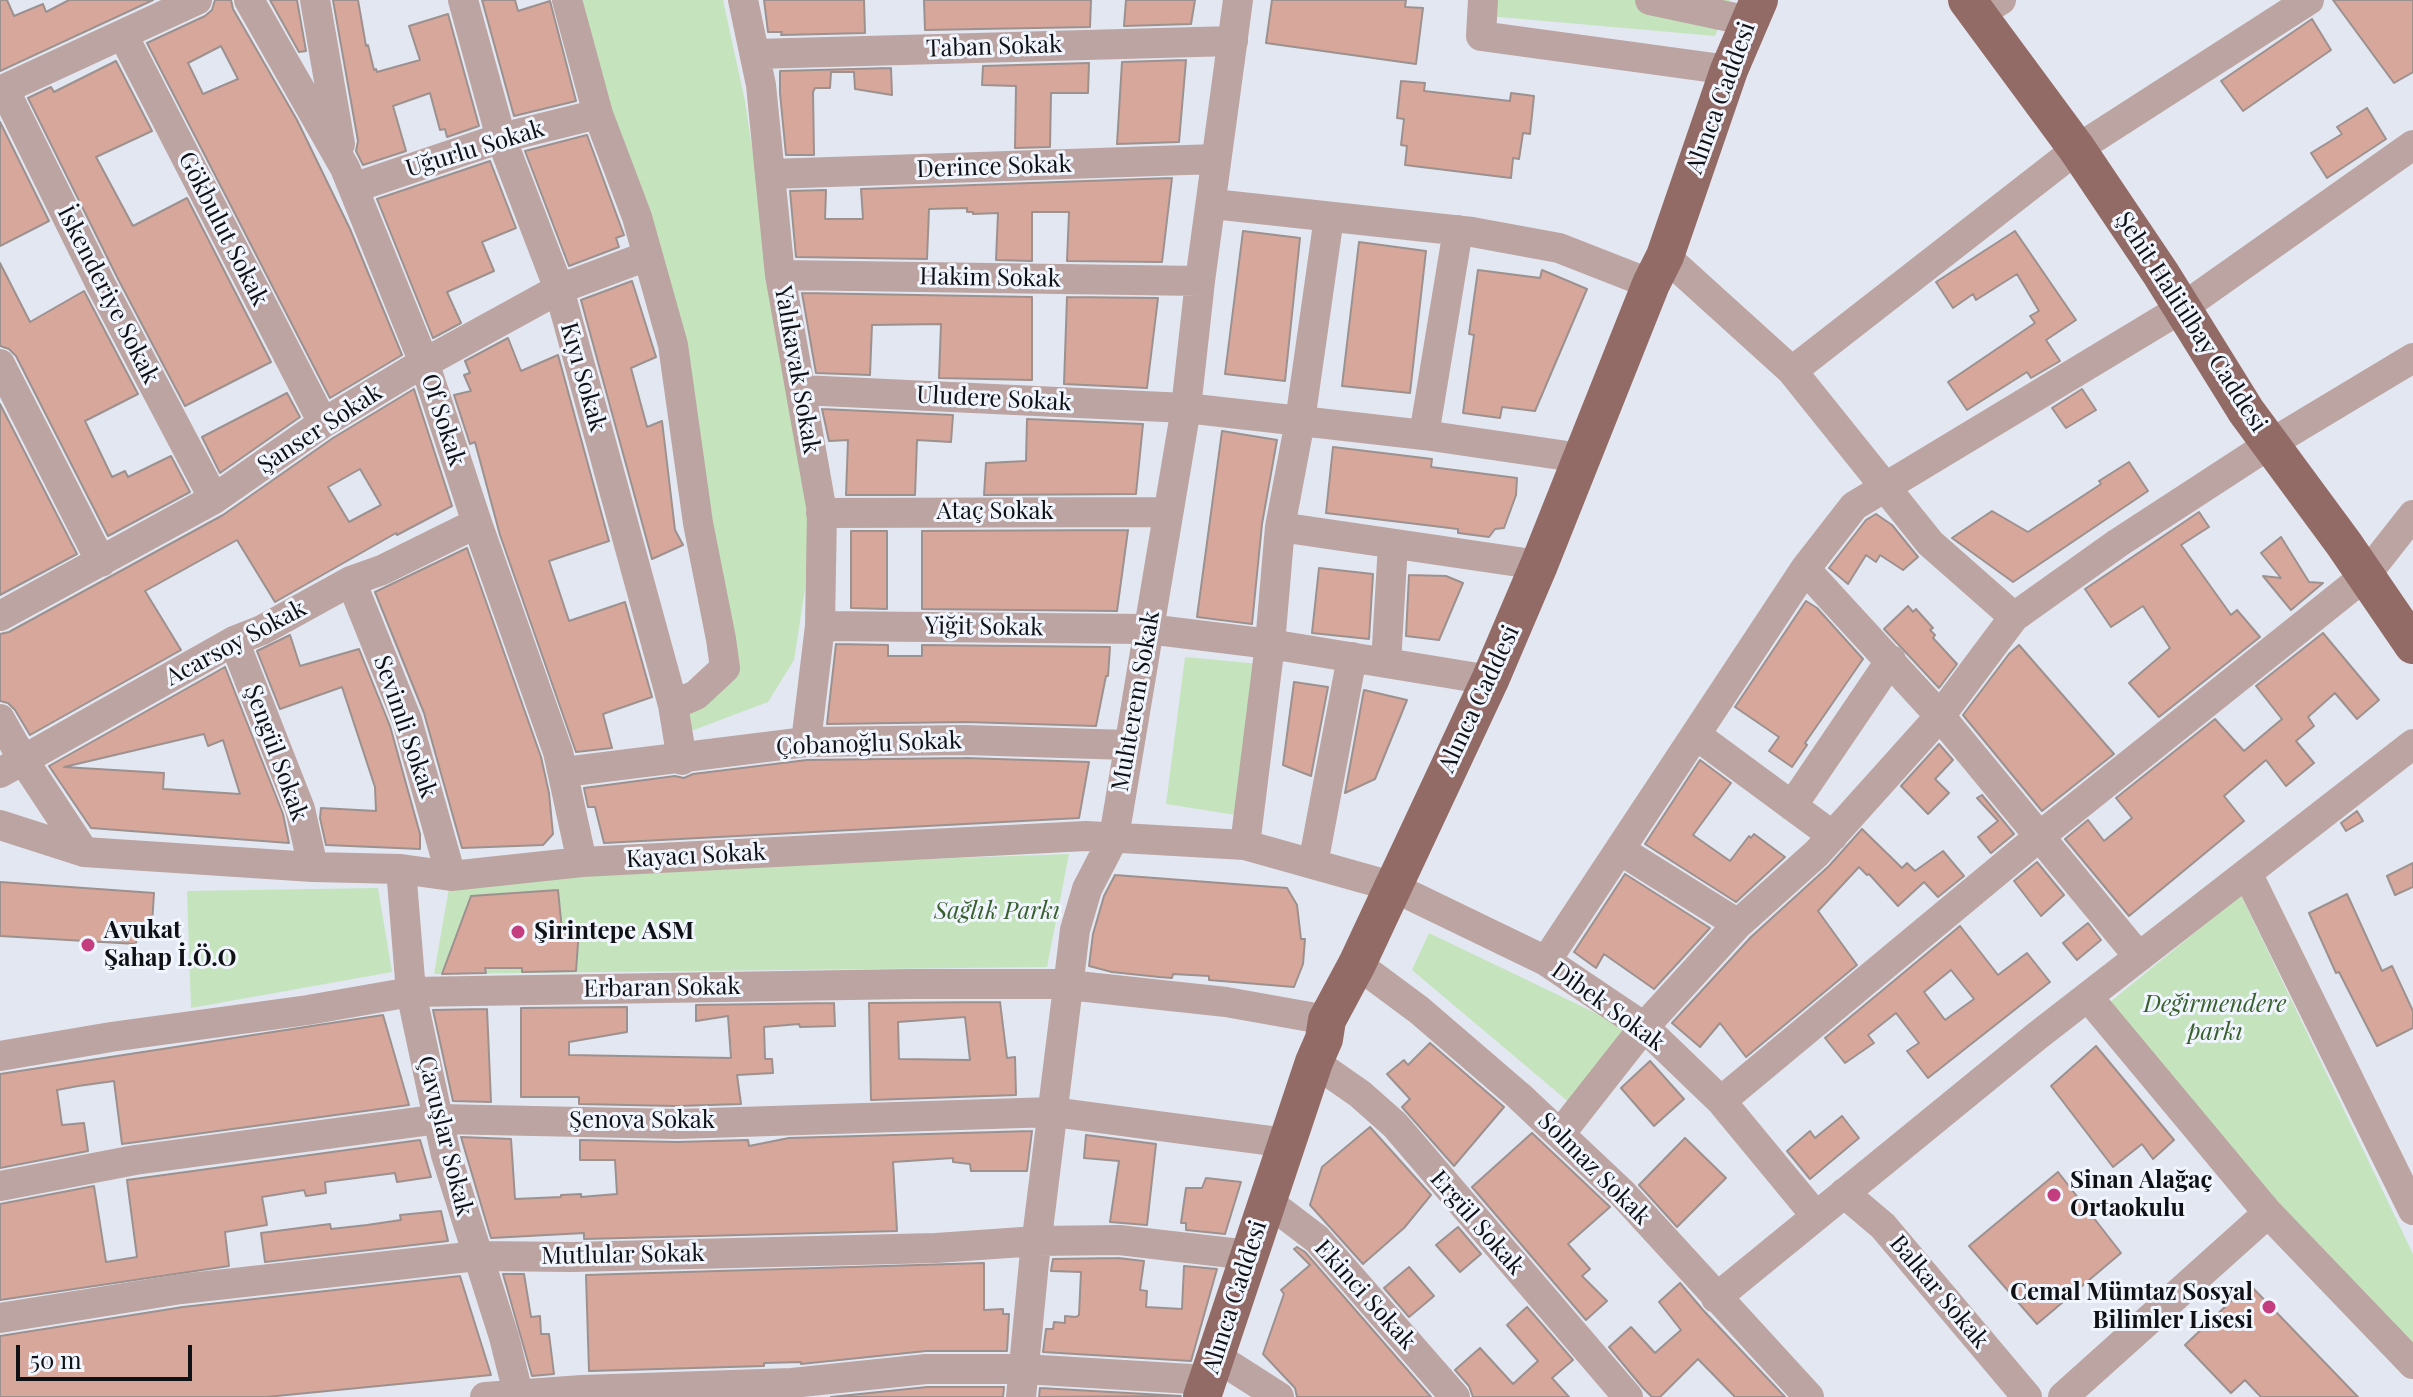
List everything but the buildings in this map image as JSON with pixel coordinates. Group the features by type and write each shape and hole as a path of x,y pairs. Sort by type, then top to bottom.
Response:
{"main road":[{"name":"Şehit Halitilbay Caddesi","path":"1982,5 2182,308 2246,411 2413,645"},
{"name":"Alınca Caddesi","path":"1208,1378 1324,1039 1327,1020 1357,964 1490,680 1539,565 1658,270 1729,70 1754,10"}],"street":[{"path":"2,90 197,0"},
{"name":"Of Sokak","path":"249,0 349,178 425,365 564,772 582,862"},
{"path":"315,0 349,178"},
{"name":"Kıyı Sokak","path":"463,0 501,138 559,289 673,705 682,760"},
{"path":"567,0 598,114 637,217 673,345 698,523 725,668 696,695 673,705"},
{"name":"Yalıkavak Sokak","path":"743,0 761,85 780,275 821,513 820,626 806,742"},
{"name":"Muhterem Sokak","path":"1022,1383 1075,930 1087,889 1114,837 1186,408 1238,0"},
{"path":"1483,0 1481,36 1729,70"},
{"path":"1650,0 1754,10"},
{"path":"1792,371 2077,149 2309,0"},
{"name":"Gökbulut Sokak","path":"123,35 323,423"},
{"name":"Taban Sokak","path":"755,54 1233,41"},
{"name":"İskenderiye Sokak","path":"2,90 214,499"},
{"name":"Uğurlu Sokak","path":"349,178 598,114"},
{"path":"1546,961 1805,569 1854,506 2182,308 2413,145"},
{"name":"Derince Sokak","path":"771,174 1216,159"},
{"path":"1213,204 1458,230 1658,270 1792,371 1930,543 2014,617"},
{"path":"1245,845 1270,644 1280,527 1300,421 1329,217"},
{"path":"1424,435 1458,230"},
{"name":"Şanser Sokak","path":"0,616 214,499 323,423 559,289 647,256"},
{"name":"Hakim Sokak","path":"780,275 1200,281"},
{"path":"1560,1134 1644,1027 1738,924 1833,836 1940,716 2014,617 2118,543 2270,444 2413,358"},
{"path":"0,364 101,562"},
{"name":"Uludere Sokak","path":"801,390 1186,408 1424,435 1581,458"},
{"name":"Ataç Sokak","path":"821,513 1168,512"},
{"path":"1721,1101 2040,836 2365,576 2413,515"},
{"name":"Acarsoy Sokak","path":"11,766 234,641 262,630 351,581 382,570 477,523"},
{"path":"1280,527 1539,565"},
{"path":"1386,663 1393,544"},
{"path":"1805,569 1940,716 2139,957"},
{"name":"Sevimli Sokak","path":"351,581 407,720 451,876"},
{"name":"Yiğit Sokak","path":"820,626 1148,629 1270,644 1490,680"},
{"name":"Şengül Sokak","path":"234,641 300,809 313,867"},
{"path":"1313,864 1352,657"},
{"path":"1792,806 1891,660"},
{"path":"0,719 11,766 84,852"},
{"path":"1696,735 1833,836"},
{"name":"Çobanoğlu Sokak","path":"564,772 682,760 806,742 965,740 1128,745"},
{"path":"1716,1298 2088,997 2413,744"},
{"name":"Kayacı Sokak","path":"0,825 84,852 313,867 401,869 451,876 582,862 1114,837 1245,845 1391,886"},
{"path":"1620,850 1738,924"},
{"name":"Çavuşlar Sokak","path":"401,869 411,992 446,1155 504,1337 519,1396"},
{"path":"2247,873 2413,1210"},
{"name":"Dibek Sokak","path":"1391,886 1546,961 1644,1027 1721,1101 1816,1216"},
{"name":"Solmaz Sokak","path":"1357,964 1419,1010 1622,1193 1809,1397"},
{"name":"Erbaran Sokak","path":"0,1056 411,992 911,984 1069,985 1226,1002 1327,1020"},
{"path":"2088,997 2268,1213 2413,1364"},
{"name":"Ergül Sokak","path":"1314,1062 1360,1094 1395,1125 1628,1397"},
{"name":"Şenova Sokak","path":"0,1186 135,1160 439,1119 677,1124 882,1115 1053,1112 1287,1143"},
{"name":"Balkar Sokak","path":"1844,1193 1883,1226 2027,1397"},
{"name":"Ekinci Sokak","path":"1267,1201 1317,1239 1455,1397"},
{"path":"2063,1397 2268,1213"},
{"name":"Mutlular Sokak","path":"0,1318 181,1289 477,1256 573,1257 906,1249 1037,1241 1119,1240 1249,1255"},
{"path":"485,1397 582,1390 792,1390 926,1369 1022,1383 1208,1378 1279,1397"}],"green space":[{"path":"567,0 723,0 745,101 780,336 810,491 805,589 794,660 768,702 691,731 686,709 728,675 647,256"},
{"path":"1489,0 1730,0 1715,36 1488,16"},
{"path":"1185,657 1260,664 1242,816 1166,804"},
{"name":"Sağlık Parkı","path":"1069,854 1047,967 434,974 451,876"},
{"path":"378,888 392,972 191,1008 187,891"},
{"name":"Değirmendere parkı","path":"2241,895 2413,1254 2413,1365 2104,1007"},
{"path":"1429,933 1629,1029 1571,1104 1412,970"}],"place":[{"name":"Şirintepe ASM","path":"518,932"},
{"name":"Avukat Şahap İ.Ö.O","path":"88,945"},
{"name":"Sinan Alağaç Ortaokulu","path":"2054,1195"},
{"name":"Cemal Mümtaz Sosyal Bilimler Lisesi","path":"2269,1307"}]}
